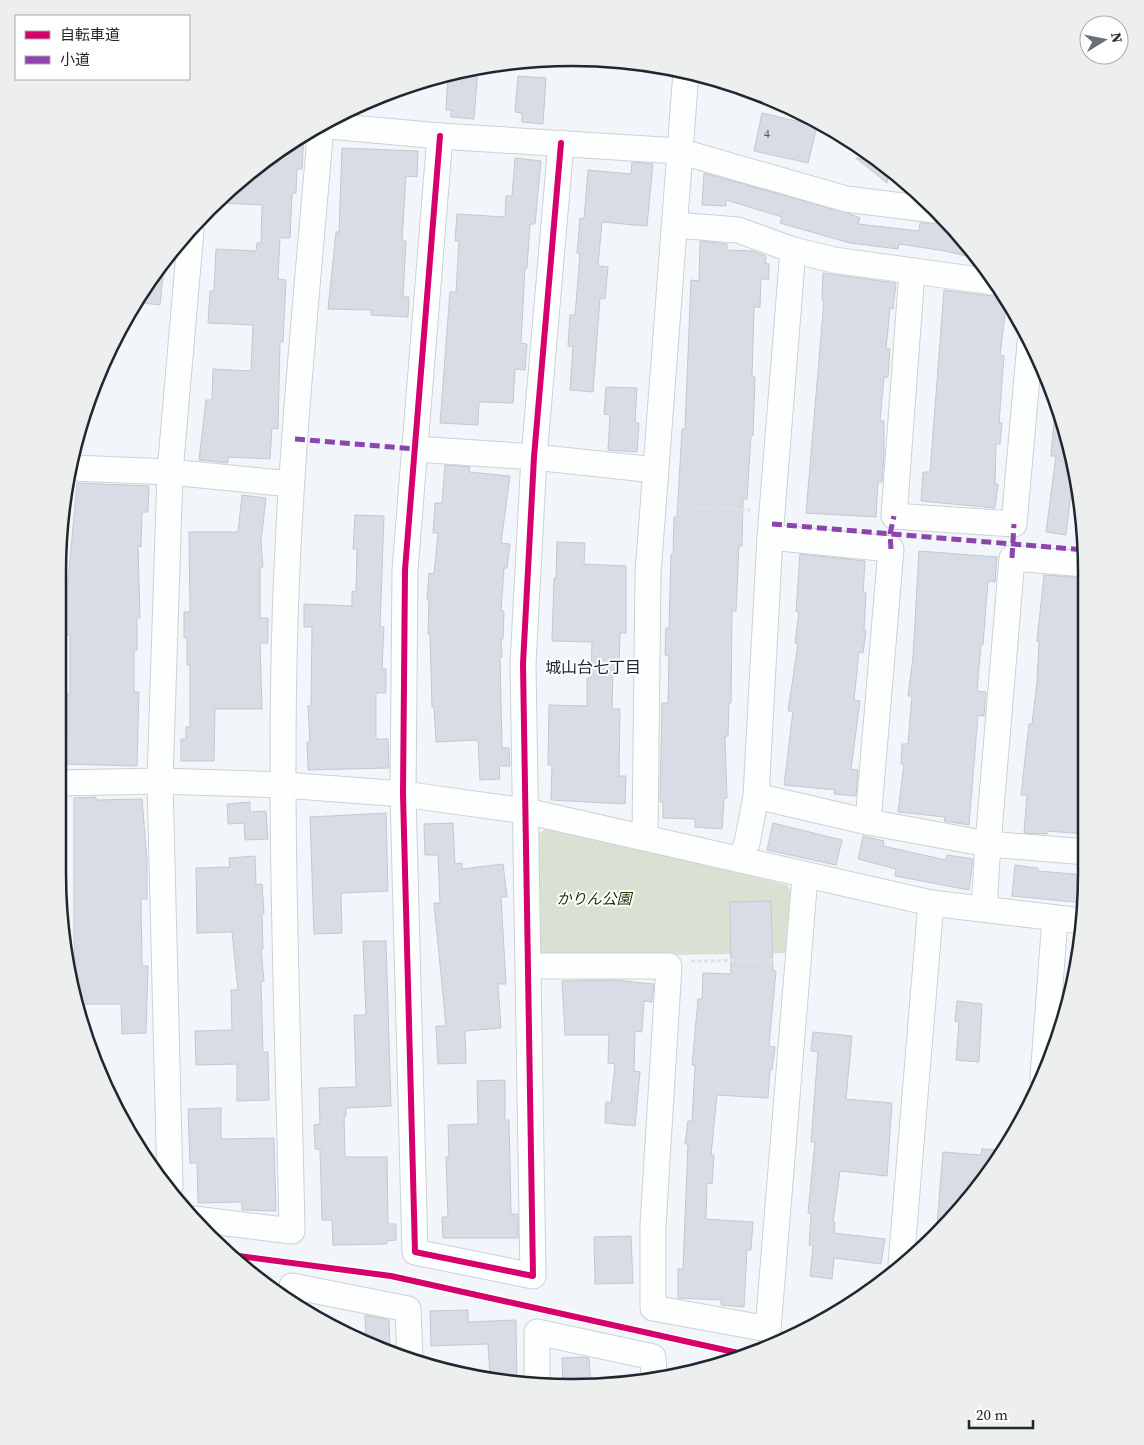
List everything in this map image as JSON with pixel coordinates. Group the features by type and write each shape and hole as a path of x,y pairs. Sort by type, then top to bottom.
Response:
{"street":[{"path":"645,837 648,573 685,79"},
{"path":"333,126 440,136 679,151 846,199 924,209"},
{"path":"204,1219 292,1231 284,785 286,594 291,484 318,134"},
{"path":"440,136 405,570 403,794 415,1252 533,1276 524,664 534,457 561,143"},
{"path":"675,225 738,230 793,250 834,260 985,281"},
{"path":"170,1179 160,781 170,472 190,241"},
{"path":"740,860 747,842 756,796 770,537 793,250"},
{"path":"912,271 894,516 1014,524 1029,355"},
{"path":"416,449 534,457 655,470"},
{"path":"77,468 170,472 291,484"},
{"path":"770,537 891,549 868,822"},
{"path":"984,909 1012,558 1078,563"},
{"path":"66,783 160,781 284,785 403,794 526,811 645,837 805,876 931,902 1075,920"},
{"path":"756,796 868,822 988,844 1078,851"},
{"path":"528,966 669,966 653,1225 654,1308 768,1329 805,876"},
{"path":"902,1256 931,902"},
{"path":"1045,1052 1055,919"},
{"path":"293,1295 292,1286 408,1309 410,1352"},
{"path":"537,1378 537,1332 652,1357 653,1372"}],"path":[{"path":"652,504 773,512"},
{"path":"669,966 680,961 735,962 799,958"}],"green space":[{"name":"かりん公園","path":"545,829 642,848 787,885 793,896 789,953 544,957 537,949 535,837"}],"building":[{"path":"477,75 474,119 451,117 451,110 446,110 448,82"},
{"path":"518,76 546,78 543,124 522,122 522,113 515,112"},
{"path":"762,113 806,123 816,129 808,163 754,151"},
{"path":"303,143 302,169 297,169 296,193 292,193 290,238 280,238 278,279 286,280 283,342 280,342 278,429 272,428 270,459 228,457 228,463 199,460 206,400 212,400 213,369 251,371 253,325 208,323 210,291 214,291 216,249 256,251 257,243 261,243 262,205 226,203 264,171"},
{"path":"342,148 418,151 417,177 406,176 402,241 406,241 403,297 409,297 408,317 371,315 371,310 328,309 336,232 339,232"},
{"path":"515,158 541,161 535,224 530,224 527,268 525,268 521,343 527,344 525,370 515,369 513,403 479,402 478,425 440,423 450,292 456,292 459,241 455,241 457,214 505,217 506,196 512,196"},
{"path":"856,158 865,160 880,171 888,177 887,183"},
{"path":"632,162 653,164 647,226 602,222 598,266 608,267 605,299 600,298 593,392 570,390 573,346 568,346 570,315 575,315 580,254 577,253 580,218 584,219 588,170 631,174"},
{"path":"704,173 850,214 860,218 858,224 919,231 920,223 938,223 966,256 899,244 898,249 850,243 780,223 782,217 726,200 726,206 702,205"},
{"path":"700,241 727,244 727,250 753,251 766,256 765,263 769,264 769,279 761,279 760,307 754,307 752,377 755,377 753,436 751,436 747,499 743,499 742,546 739,546 736,611 732,611 731,703 729,703 728,736 725,736 727,798 724,798 722,829 695,827 695,819 663,818 663,802 660,802 662,703 668,703 669,656 665,655 666,628 669,628 671,554 673,554 674,517 677,517 682,429 685,429 691,280 699,281"},
{"path":"823,273 896,283 893,309 890,308 886,349 890,349 888,377 884,377 880,421 884,421 884,454 882,482 878,482 876,517 806,513 824,300 822,300"},
{"path":"163,275 160,305 144,303"},
{"path":"944,290 995,295 1005,311 1000,355 1004,356 999,423 1002,423 1000,444 996,444 995,484 998,484 995,508 921,501 923,472 930,472"},
{"path":"606,387 637,388 635,422 639,423 637,452 608,450 610,415 604,414"},
{"path":"1054,419 1061,441 1071,493 1066,535 1046,532 1056,456 1051,456"},
{"path":"445,465 470,467 469,472 510,476 501,543 510,544 507,568 504,568 501,611 504,611 503,639 501,639 502,657 500,657 502,748 509,748 510,766 499,766 500,779 480,780 478,740 436,742 434,707 432,707 430,634 428,634 429,600 427,600 429,573 434,574 438,533 433,533 435,503 442,503"},
{"path":"77,483 149,486 148,512 142,512 141,547 138,546 140,618 137,618 137,650 134,650 134,692 139,692 137,766 66,764 67,694 70,694 70,635 66,635 66,581 68,581"},
{"path":"242,495 266,498 261,542 263,567 260,567 260,618 268,618 268,643 260,643 262,709 215,709 214,761 181,761 181,739 186,739 186,727 190,727 190,665 187,665 187,638 184,638 184,612 190,612 189,532 238,532"},
{"path":"355,515 384,516 380,627 384,627 382,669 386,669 386,693 376,693 376,739 388,739 389,768 308,770 307,742 310,742 308,706 311,706 312,627 304,627 304,604 352,606 352,591 356,592 357,549 353,549"},
{"path":"557,542 585,543 584,564 626,566 626,633 620,633 619,670 613,670 612,709 620,709 619,776 626,776 625,804 551,800 552,765 548,765 549,705 587,706 587,678 591,678 592,642 552,641"},
{"path":"919,551 997,557 995,582 988,581 983,645 981,644 977,691 986,692 984,716 978,715 969,825 944,821 945,817 898,812 904,764 901,764 902,744 908,744 912,696 908,696 913,657"},
{"path":"800,554 865,561 863,593 866,593 864,630 866,631 863,653 859,652 854,700 860,701 851,769 858,770 856,796 834,794 835,790 784,785 793,711 788,711 798,644 795,643 799,612 796,612"},
{"path":"1044,575 1078,577 1078,833 1047,831 1047,834 1024,833 1027,795 1021,795 1029,724 1032,724 1037,682 1039,641 1037,641"},
{"path":"96,797 96,800 142,799 147,861 147,899 141,899 142,966 148,966 146,1033 122,1034 121,1004 83,1004 75,968 74,938 74,798"},
{"path":"250,802 250,812 266,811 268,839 245,840 244,823 228,824 227,804"},
{"path":"386,813 388,891 341,893 342,933 314,934 310,817"},
{"path":"453,823 455,864 462,863 462,869 503,864 507,897 501,897 506,984 498,984 501,1028 465,1031 466,1063 438,1064 436,1026 446,1026 434,903 440,903 438,855 425,855 424,824"},
{"path":"773,823 842,840 836,865 767,850"},
{"path":"863,836 884,841 883,846 946,860 947,855 973,859 969,890 895,876 896,869 858,859"},
{"path":"255,856 256,885 262,884 264,914 262,914 263,949 261,949 264,981 261,981 263,1052 268,1052 269,1100 237,1101 237,1064 196,1065 195,1031 232,1030 231,990 238,990 232,932 197,933 196,868 230,867 229,858"},
{"path":"1015,865 1038,868 1038,871 1078,874 1077,902 1012,896"},
{"path":"771,901 773,971 776,971 769,1046 775,1047 772,1070 770,1069 768,1098 717,1095 711,1155 714,1155 712,1184 707,1183 706,1219 753,1222 751,1250 747,1250 744,1307 721,1305 721,1300 678,1298 678,1269 683,1269 688,1144 685,1144 688,1121 692,1121 695,1065 692,1065 698,999 702,999 703,973 731,974 730,902"},
{"path":"363,941 386,941 391,1106 346,1108 346,1116 344,1116 345,1157 387,1157 388,1224 396,1224 396,1240 387,1241 387,1244 333,1245 332,1220 322,1220 320,1149 315,1149 314,1125 320,1124 319,1088 356,1087 354,1015 366,1015"},
{"path":"614,980 654,984 652,1002 644,1001 642,1032 635,1031 634,1071 640,1072 635,1126 605,1123 606,1102 611,1103 615,1064 608,1063 609,1035 565,1035 562,981"},
{"path":"957,1001 982,1004 979,1062 956,1060 959,1022 955,1021"},
{"path":"813,1032 852,1036 846,1099 892,1103 887,1176 840,1171 833,1222 835,1222 834,1233 885,1239 881,1264 834,1258 832,1279 810,1276 813,1246 809,1245 811,1214 808,1213 815,1142 811,1142 818,1052 811,1051"},
{"path":"505,1080 505,1120 509,1120 511,1214 518,1214 518,1238 443,1238 442,1217 448,1217 446,1157 449,1157 448,1125 478,1124 477,1081"},
{"path":"221,1108 221,1139 274,1138 276,1211 242,1210 242,1202 198,1203 197,1163 190,1163 188,1109"},
{"path":"982,1149 996,1150 973,1181 968,1182 968,1187 937,1223 943,1152 981,1155"},
{"path":"631,1236 633,1283 595,1284 594,1237"},
{"path":"468,1310 468,1322 516,1320 517,1375 490,1372 488,1344 431,1346 430,1311"},
{"path":"365,1315 389,1320 390,1345 366,1335"},
{"path":"562,1358 589,1358 591,1378 563,1379"}],"marked path":[{"path":"295,439 416,449"},
{"path":"891,549 890,534 894,516"},
{"path":"772,524 1077,549"},
{"path":"1012,558 1014,524"}],"cycle path":[{"path":"440,136 405,570 403,794 415,1252 533,1276 523,664 534,457 561,143"},
{"path":"243,1257 391,1276 735,1352"}],"district":[{"name":"城山台七丁目","path":"593,667"}]}
